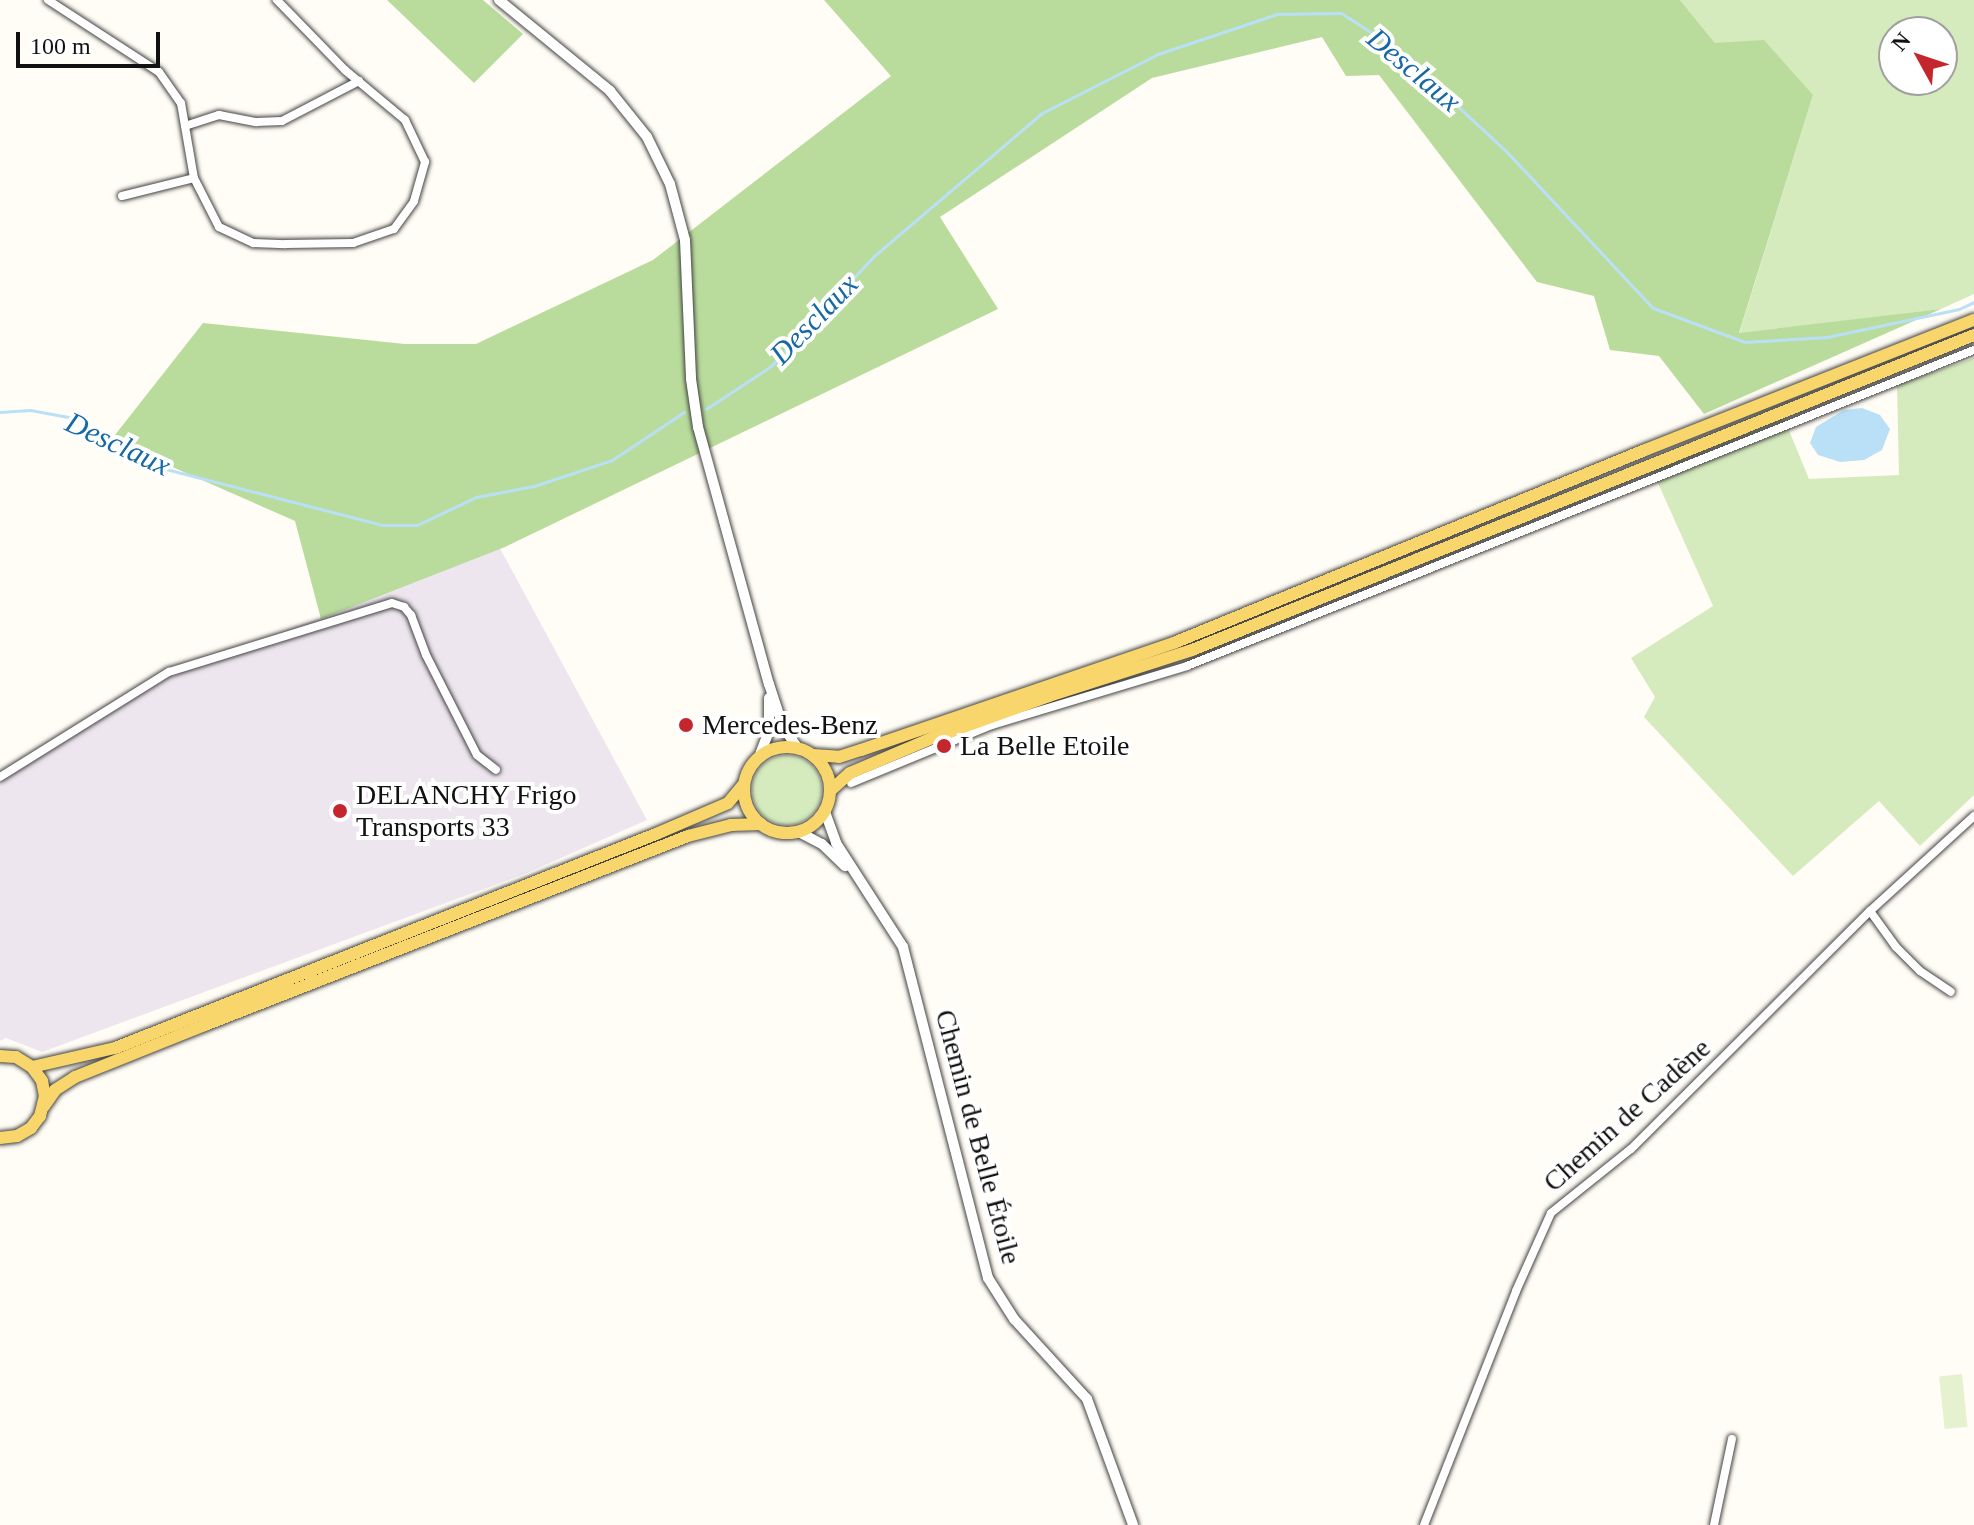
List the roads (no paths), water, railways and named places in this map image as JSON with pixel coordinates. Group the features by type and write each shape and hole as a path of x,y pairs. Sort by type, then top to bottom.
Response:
{"main road":[{"path":"32,1067 115,1048 656,834 727,803 744,784 759,757 770,750 797,747 813,755 839,757 1176,642 1645,450 1974,320"},
{"path":"831,790 850,773 935,737 1192,650 1974,335"},
{"path":"744,784 747,806 761,824 772,831 799,832 825,812 831,790 826,770 813,755"},
{"path":"0,1138 17,1136 31,1128 55,1090 75,1077 688,836 731,825 761,824"},
{"path":"0,1056 16,1057 32,1067 43,1086 44,1106"}],"street":[{"path":"48,0 159,72 181,103 194,178 219,227 253,243 353,243 394,229 414,201 425,162 405,120 359,81 277,0"},
{"path":"499,0 610,91 647,137 670,184 685,240 691,379 698,427 769,684 783,727 797,747"},
{"path":"185,126 219,115 256,122 282,121 359,81"},
{"path":"122,196 194,178"},
{"path":"851,783 992,725 1199,661 1974,350"},
{"path":"0,777 169,672 392,603 404,607 411,615 426,655 477,755 496,770"},
{"path":"759,757 769,731 769,684"},
{"name":"Chemin de Belle Étoile","path":"825,812 832,836 903,947 988,1278 1014,1319 1087,1399 1133,1525"},
{"name":"Chemin de Cadène","path":"1424,1525 1516,1291 1551,1213 1631,1149 1870,911 1974,816"},
{"name":"Chemin de Belle Étoile","path":"799,832 822,844 858,878"},
{"path":"1870,911 1904,955 1951,992"},
{"path":"1714,1525 1732,1439"}],"water":[{"path":"1862,408 1880,415 1890,429 1882,450 1864,460 1840,462 1818,455 1810,443 1816,427 1844,410"}],"waterway":[{"name":"Desclaux","path":"706,409 771,366 874,256 1042,113 1158,54 1277,14 1341,13 1394,47 1505,150 1653,308 1745,342 1827,337 1959,309 1974,302"},
{"name":"Desclaux","path":"0,412 30,410 79,419 162,468 383,525 417,525 476,497 534,486 612,460 684,412"}],"place":[{"name":"Mercedes-Benz","path":"686,725"},
{"name":"La Belle Etoile","path":"944,746"},
{"name":"DELANCHY Frigo Transports 33","path":"340,811"}]}
